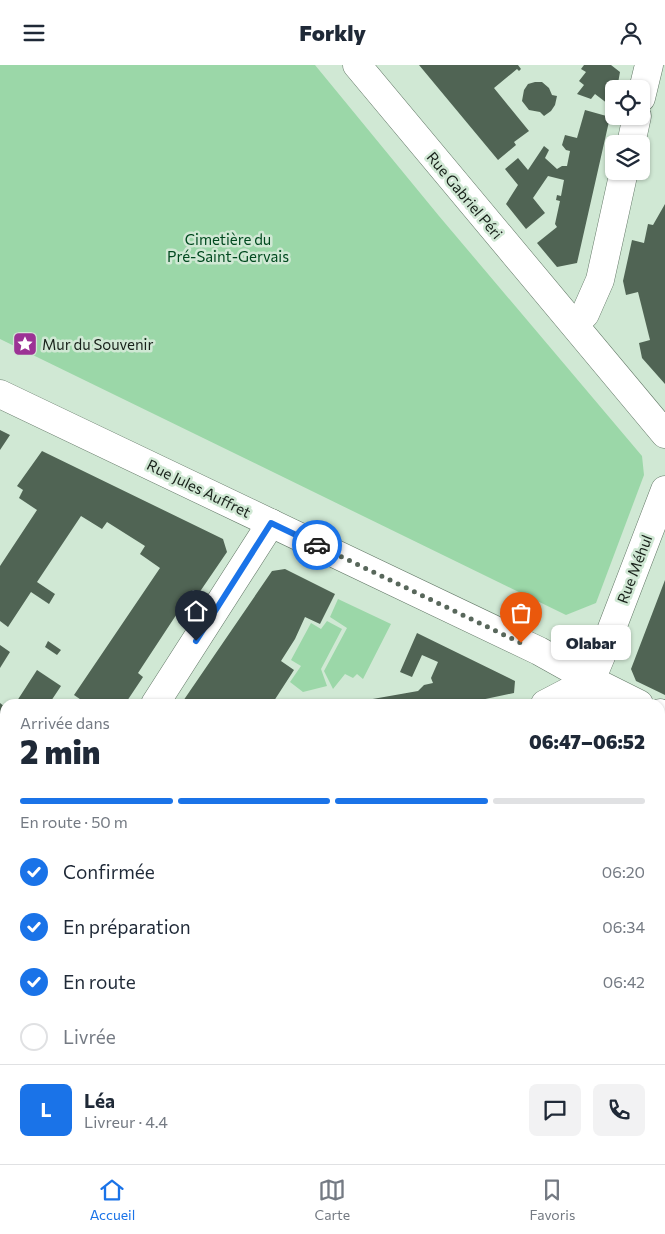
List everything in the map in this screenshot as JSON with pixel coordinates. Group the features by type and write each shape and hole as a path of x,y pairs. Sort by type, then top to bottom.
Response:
{"street":[{"name":"Rue Gabriel Péri","path":"357,65 665,434"},
{"path":"645,80 649,65"},
{"path":"575,325 585,314 600,280 622,180"},
{"name":"Rue Jules Auffret","path":"0,393 539,651 586,692 617,699"},
{"name":"Rue Méhul","path":"586,692 665,490"},
{"path":"158,699 271,523"},
{"path":"562,699 586,692"}],"green space":[{"name":"Cimetière du Pré-Saint-Gervais","path":"0,65 315,65 439,216 642,456 644,475 596,603 566,615 0,339"},
{"path":"338,599 391,624 363,679 357,674 353,678 345,674 333,689 324,671 347,628 330,617"},
{"path":"327,621 342,629 321,669 327,686 303,692 290,682 301,666 291,660 311,623 321,629"}],"building":[{"path":"419,65 518,65 521,69 519,71 517,69 494,88 529,131 514,142 516,145 498,160"},
{"path":"584,65 611,65 620,72 619,80 605,80 605,102 595,94 591,99 577,94 584,85 579,81 586,72 581,69"},
{"path":"542,82 549,88 552,95 557,96 555,105 544,116 540,112 529,110 522,101 524,90 528,84"},
{"path":"585,110 605,116 605,125 608,125 577,263 557,267 537,243 557,227 555,224 560,201 556,200 557,195 561,196 564,180 548,176 533,198 545,213 526,229 506,204 518,185 505,169 518,158 528,170 544,146 549,150 545,158 557,169 567,166 570,151 566,150 562,145 565,135 577,138"},
{"path":"665,204 665,384 642,358 639,343 650,340 638,292 626,295 623,281 632,240 644,243 648,224 653,225"},
{"path":"0,430 10,435 0,450"},
{"path":"42,451 223,539 227,552 199,593 193,590 186,600 138,673 143,677 128,699 80,699 74,695 160,568 140,554 145,546 107,522 102,529 81,516 37,582 55,594 49,604 31,592 8,627 0,621 0,566 37,510 19,498 23,490 17,486"},
{"path":"285,569 335,594 320,624 305,617 295,639 281,661 294,670 275,699 184,699 272,571"},
{"path":"665,580 665,695 636,681 631,669"},
{"path":"417,633 515,681 514,693 486,699 373,699 418,691 424,685 433,683 431,678 438,662 422,655 412,677 400,672"},
{"path":"48,641 61,650 57,655 45,647"},
{"path":"0,645 10,652 0,668"},
{"path":"37,670 61,686 52,699 18,699"}],"way so far":[{"path":"317,545 521,643"}],"place":[{"name":"Mur du Souvenir","path":"25,344"},
{"name":"Olabar","path":"521,643"}],"route":[{"path":"196,641 257,548 271,523 317,545"}]}
